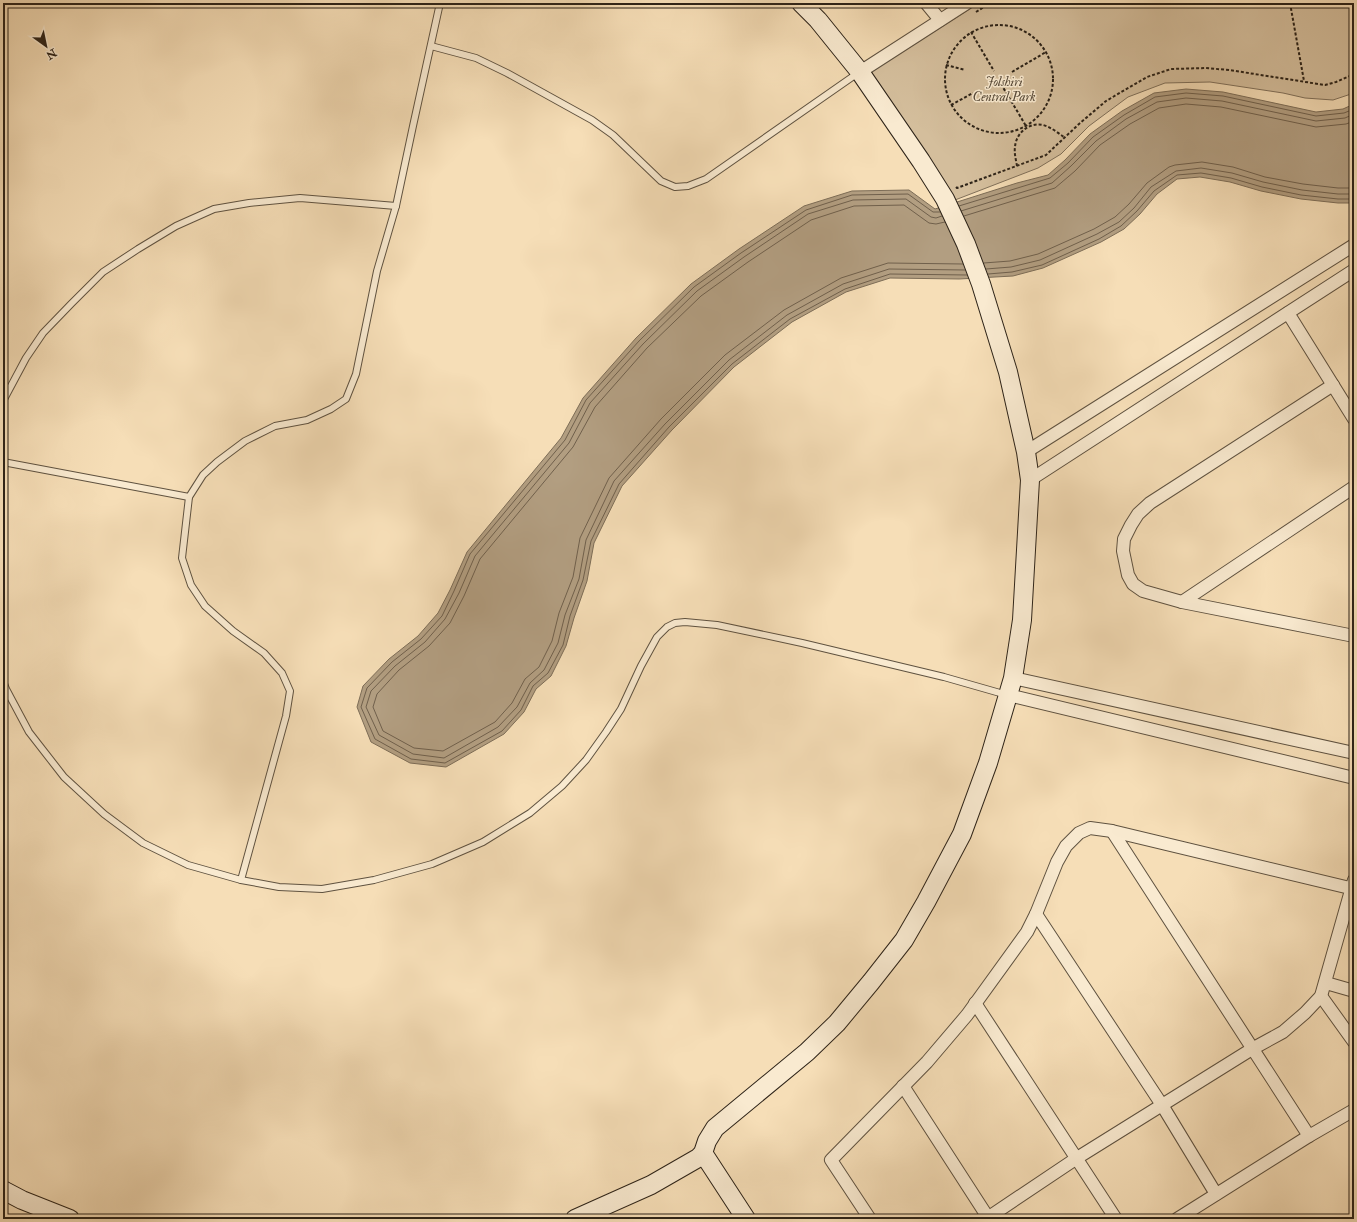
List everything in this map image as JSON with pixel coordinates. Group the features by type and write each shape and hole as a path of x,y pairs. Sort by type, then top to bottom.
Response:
{"street":[{"path":"576,1219 651,1185 698,1158 703,1153 707,1141 715,1128 786,1070 832,1028 872,982 904,940 962,834 988,763 1013,678 1022,620 1030,480 1026,452 1008,372 981,284 966,244 951,194 921,161 860,72 818,20 801,3"},
{"path":"926,3 940,20"},
{"path":"860,72 967,3"},
{"path":"1026,452 1354,245"},
{"path":"1030,480 1354,270"},
{"path":"1288,313 1354,418"},
{"path":"1333,385 1150,503 1138,514 1131,525 1124,539 1123,551 1128,575 1133,584 1143,592 1182,602 1354,636"},
{"path":"1182,602 1354,487"},
{"path":"1013,678 1354,753"},
{"path":"1008,695 1354,778"},
{"path":"870,1219 831,1160 946,1040 975,1003 1027,932 1057,862 1066,846 1079,833 1090,828 1112,831 1353,886 1326,983 1321,996 1305,1013 1283,1032 1252,1049 1077,1158 988,1219 903,1086"},
{"path":"1112,831 1309,1136"},
{"path":"1036,914 1162,1105 1216,1194"},
{"path":"1326,983 1354,990"},
{"path":"1321,996 1354,1042"},
{"path":"975,1003 1116,1219"},
{"path":"1176,1219 1309,1136 1354,1110"},
{"path":"703,1153 746,1219"},
{"path":"3,1190 22,1200 70,1219"}],"lane":[{"path":"241,880 286,716 290,691 282,673 264,653 233,631 205,606 191,585 182,558 189,496 203,475 217,462 246,441 275,426 307,420 331,409 346,398 356,374 376,271 396,206 440,3"},
{"path":"431,46 476,58 507,73 592,120 613,135 661,180 675,187 688,186 706,180 860,72"},
{"path":"3,401 26,358 43,333 71,304 104,272 176,226 214,209 250,203 300,198 396,206"},
{"path":"3,462 189,496"},
{"path":"3,681 30,732 64,777 104,814 143,843 188,865 241,880 279,887 322,889 374,880 432,864 483,842 530,813 562,786 586,760 621,709 641,666 657,637 667,627 675,623 685,622 717,625 802,643 944,677 1008,695"}],"path":[{"path":"1290,3 1304,81"},
{"path":"990,25 1006,25 1021,29 1030,34 1039,42 1046,52 1052,69 1053,81 1050,96 1046,107 1026,126 1008,132 995,133 981,130 970,125 960,117 951,105 944,82 946,65 957,44 971,32 990,25"},
{"path":"971,32 994,72"},
{"path":"1012,72 1046,52"},
{"path":"946,65 965,70"},
{"path":"951,194 1046,155 1064,137 1106,101 1147,77 1171,69 1206,68 1239,71 1325,84 1336,82 1354,74"},
{"path":"1001,84 1026,126"},
{"path":"951,105 973,93"},
{"path":"1017,166 1014,148 1016,141 1023,130 1029,126 1042,125 1050,127 1064,137"}],"green space":[{"name":"Jolshiri Central Park","path":"979,3 1354,3 1354,93 1333,100 1305,98 1283,93 1210,82 1165,83 1128,97 1089,126 1061,154 1038,168 955,200 866,75"}],"water":[{"path":"1186,89 1223,92 1316,112 1343,109 1354,104 1354,203 1338,203 1301,199 1261,191 1230,182 1200,177 1177,179 1157,194 1140,214 1124,229 1101,242 1043,268 1013,276 959,279 890,278 846,292 792,322 734,367 672,430 622,486 594,543 587,581 566,646 551,676 536,689 524,712 504,734 446,767 410,763 371,742 357,707 363,686 389,659 418,636 438,613 467,552 561,438 583,398 636,338 691,284 739,249 804,206 852,191 909,190 935,209 1017,183 1048,175 1090,134 1122,111 1154,93"}]}
